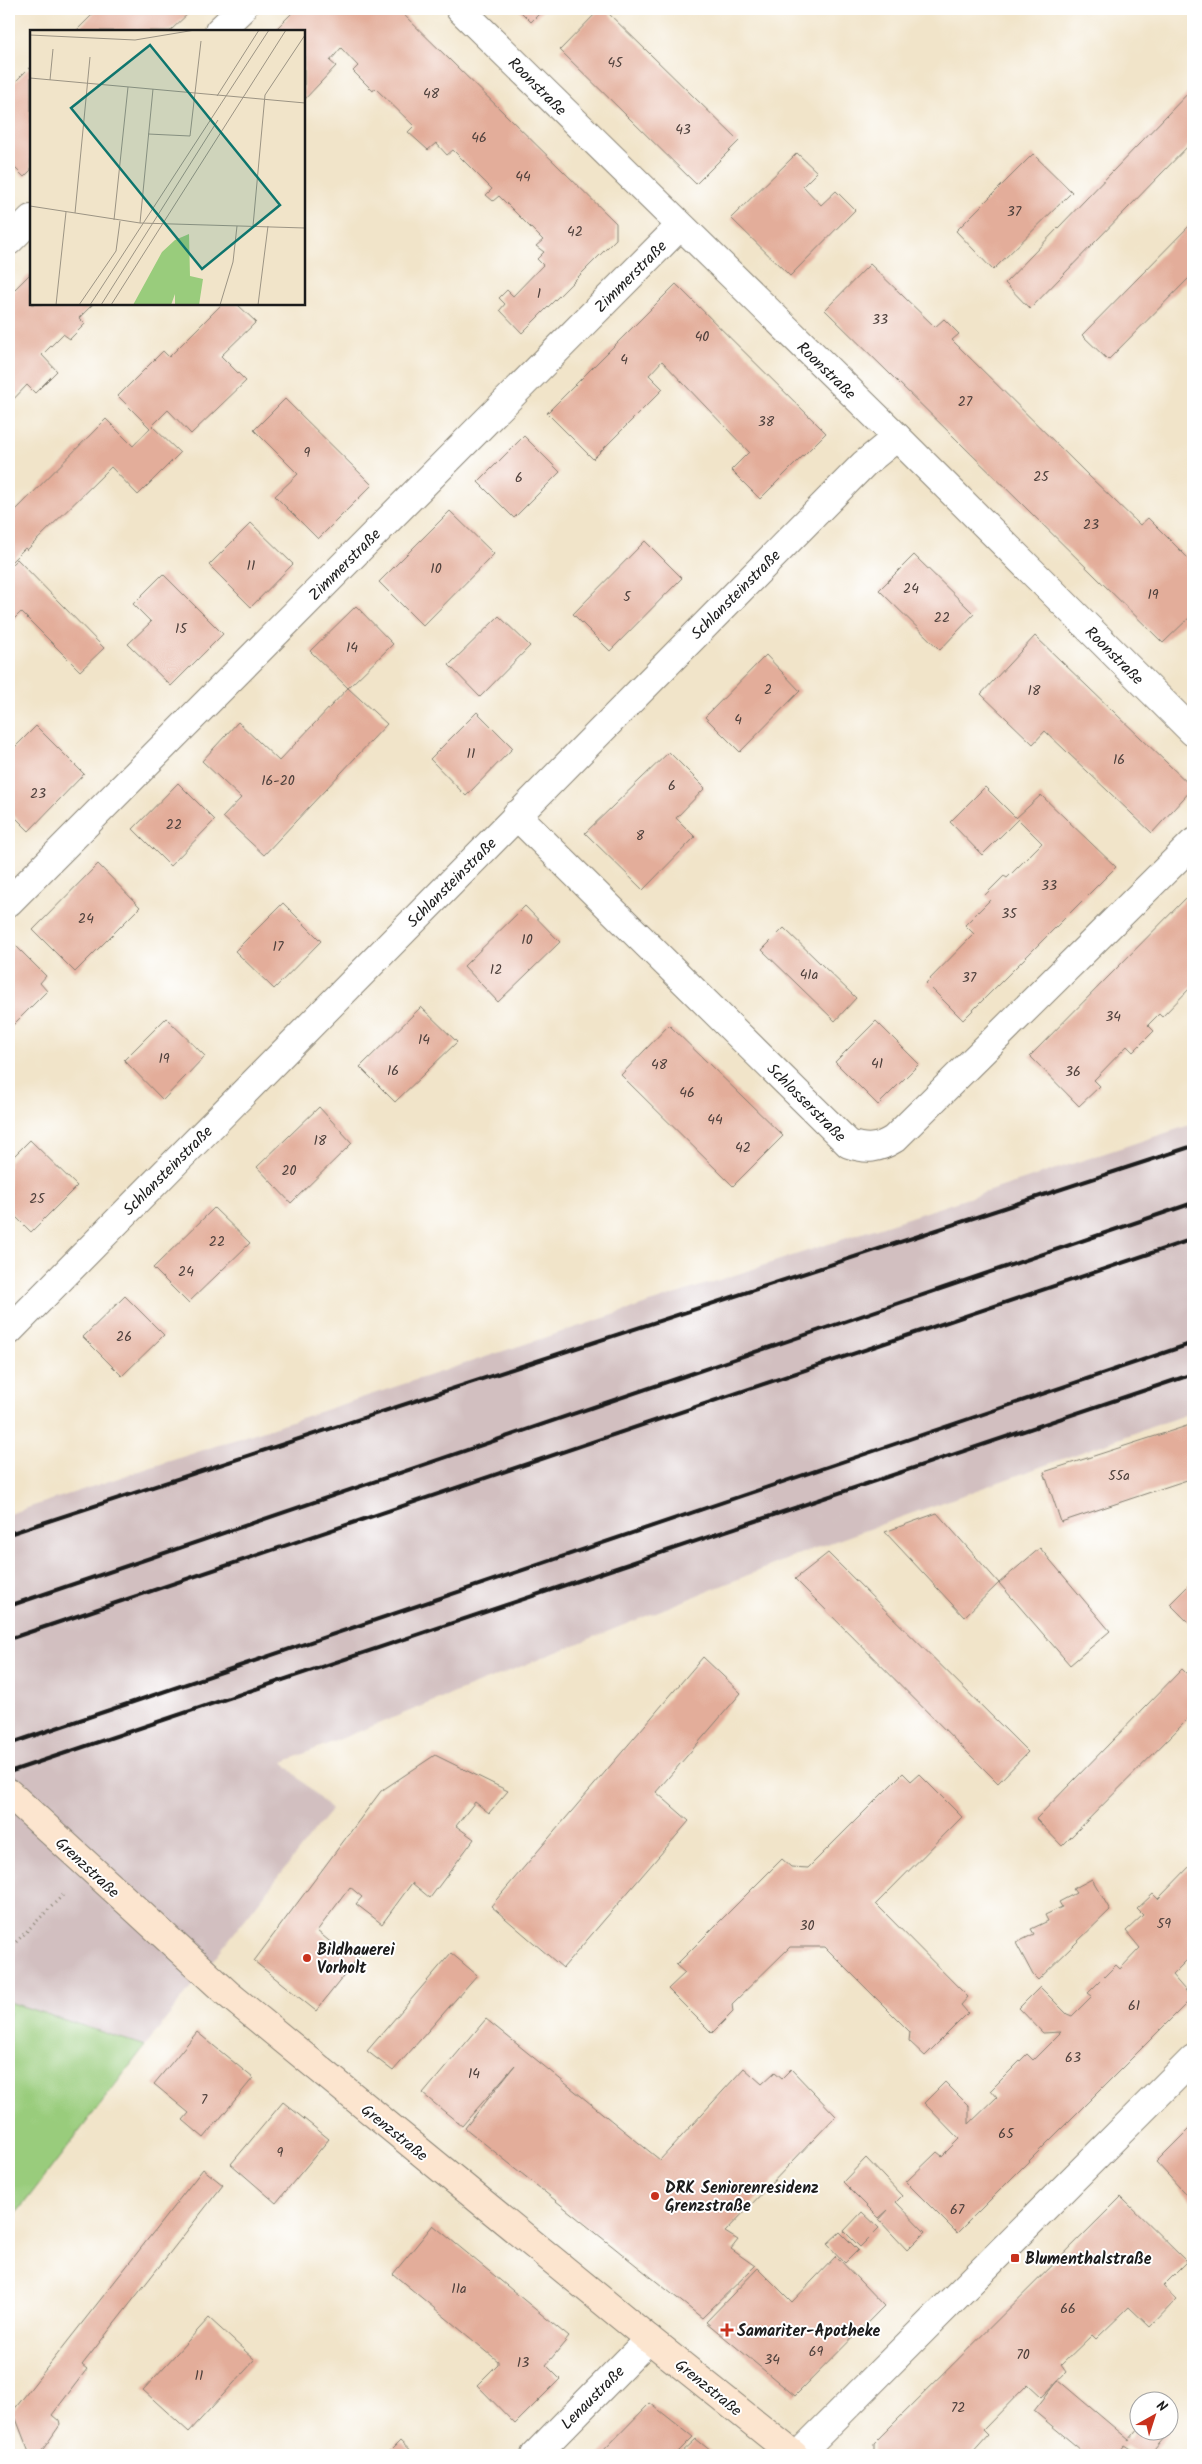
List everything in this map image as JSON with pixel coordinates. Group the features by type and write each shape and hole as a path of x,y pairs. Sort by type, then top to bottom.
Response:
{"street":[{"path":"220,30 242,9"},
{"name":"Roonstraße","path":"460,9 897,437 1193,732"},
{"path":"9,241 30,220"},
{"name":"Zimmerstraße","path":"9,902 680,226"},
{"name":"Schlansteinstraße","path":"9,1331 864,464 897,437"},
{"name":"Schlosserstraße","path":"516,815 849,1144 872,1149 881,1148 894,1139 1193,843"},
{"name":"Grenzstraße","path":"9,1793 228,1994 649,2340 794,2455"},
{"path":"798,2455 1193,2059"},
{"name":"Lenaustraße","path":"535,2455 649,2340"}],"path":[{"path":"9,1949 89,1868"}],"shaded area":[{"path":"1193,1124 1193,1412 813,1549 283,1762 331,1810 145,2046 9,2002 9,1514"}],"green space":[{"path":"9,2002 145,2046 9,2223"}],"building":[{"path":"98,9 193,9 171,30 77,30"},
{"path":"296,9 398,9 616,223 616,239 522,333 500,310 505,304 499,298 507,290 513,296 543,265 537,259 544,252 536,246 543,240 499,196 493,201 486,195 492,189 453,150 447,155 436,143 428,150 408,132 414,126 375,88 373,91 353,71 358,66 341,48 330,61 336,66 305,99 305,30 275,30"},
{"path":"518,9 544,9 531,22"},
{"path":"600,9 604,9 739,141 696,184 560,50"},
{"path":"30,68 30,171 24,177 9,162 9,88"},
{"path":"1193,88 1193,141 1030,309 1005,283"},
{"path":"797,153 817,172 803,186 821,205 836,191 855,210 790,276 731,218"},
{"path":"1033,154 1072,192 993,270 956,231"},
{"path":"1193,222 1193,274 1108,360 1082,335"},
{"path":"870,264 935,327 944,319 959,334 952,340 1088,475 1140,525 1148,518 1193,563 1193,614 1163,643 825,310"},
{"path":"30,274 30,305 92,305 79,318 85,324 70,339 63,334 42,355 57,371 35,393 27,385 9,404 9,295"},
{"path":"676,284 826,433 760,499 731,470 749,452 662,361 649,375 663,389 593,459 547,413"},
{"path":"221,305 238,305 256,322 221,356 246,381 191,434 168,410 152,426 180,453 138,495 111,467 27,550 25,548 9,564 9,517 106,419 133,446 150,428 118,396 163,351 169,357"},
{"path":"285,399 372,485 318,539 275,496 298,474 254,430"},
{"path":"524,436 560,472 514,518 478,482"},
{"path":"450,511 494,554 423,626 379,582"},
{"path":"251,523 293,564 251,607 209,565"},
{"path":"645,541 682,578 610,651 573,614"},
{"path":"914,555 974,614 940,650 879,590"},
{"path":"17,559 104,648 80,671 21,612 9,624 9,567"},
{"path":"163,574 223,634 171,686 128,644 151,622 133,604"},
{"path":"356,606 393,644 348,688 310,651"},
{"path":"499,616 530,646 480,697 449,665"},
{"path":"1035,636 1193,788 1152,833 1045,731 1033,744 981,694"},
{"path":"766,655 800,691 740,752 705,717"},
{"path":"348,688 387,724 264,855 223,817 241,798 202,761 238,722 279,761"},
{"path":"477,712 513,748 466,796 430,759"},
{"path":"36,726 84,774 29,831 9,811 9,753"},
{"path":"669,752 705,788 676,818 695,837 643,890 585,833"},
{"path":"178,783 215,820 170,866 133,829"},
{"path":"985,787 1016,818 1041,795 1116,867 963,1020 926,983 974,934 965,925 990,900 985,895 1004,876 1007,878 1042,843 1018,819 982,855 950,822"},
{"path":"98,864 140,907 75,972 33,930"},
{"path":"1193,891 1193,985 1162,1017 1159,1014 1148,1025 1154,1031 1133,1052 1127,1046 1094,1080 1100,1086 1079,1106 1030,1056"},
{"path":"283,903 321,941 274,989 235,951"},
{"path":"525,906 560,942 498,1002 464,966"},
{"path":"784,928 856,998 835,1021 762,950"},
{"path":"15,945 46,976 40,983 47,991 9,1029 9,952"},
{"path":"421,1007 457,1042 395,1102 360,1067"},
{"path":"166,1018 205,1056 163,1100 124,1060"},
{"path":"876,1021 919,1064 878,1105 835,1062"},
{"path":"669,1025 783,1136 733,1186 621,1075"},
{"path":"319,1107 352,1143 291,1203 257,1167"},
{"path":"30,1140 77,1186 31,1232 9,1210 9,1161"},
{"path":"214,1208 250,1243 188,1303 153,1268"},
{"path":"125,1296 164,1335 122,1376 83,1337"},
{"path":"1193,1424 1193,1478 1061,1522 1044,1472"},
{"path":"937,1513 999,1583 964,1617 885,1532"},
{"path":"1040,1548 1110,1631 1070,1665 999,1583"},
{"path":"828,1553 1028,1752 998,1783 795,1579"},
{"path":"1193,1581 1193,1627 1170,1604"},
{"path":"703,1657 741,1693 656,1792 689,1821 563,1968 491,1906"},
{"path":"1182,1669 1193,1680 1193,1714 1062,1846 1036,1819"},
{"path":"435,1755 508,1791 489,1813 475,1802 456,1826 474,1839 430,1898 412,1883 382,1924 356,1904 362,1897 350,1887 317,1931 340,1950 346,1943 361,1954 316,2011 254,1961 381,1791"},
{"path":"903,1773 911,1781 919,1774 962,1817 876,1904 968,1997 961,2005 968,2013 925,2056 909,2041 910,2032 825,1947 790,1947 732,2004 733,2012 712,2033 668,1989 685,1973 676,1965 782,1859 791,1867 808,1868"},
{"path":"1193,1863 1193,1958 1191,1956 1172,1975 1192,1998 957,2233 906,2182 937,2152 942,2156 959,2139 924,2103 945,2082 969,2106 969,2124 997,2097 991,2090 1027,2054 1033,2060 1061,2032 1043,2033 1019,2008 1040,1987 1067,2014 1072,2016 1092,1996 1088,1993 1116,1965 1120,1969 1140,1948 1126,1931 1143,1915 1137,1909 1153,1894 1158,1899"},
{"path":"1092,1879 1110,1910 1038,1980 1033,1975 1016,1943 1034,1934 1031,1929 1048,1921 1045,1915 1062,1907 1059,1902 1076,1893 1073,1889"},
{"path":"451,1953 477,1975 393,2071 367,2051"},
{"name":"DRK Seniorenresidenz Grenzstraße","path":"486,2019 660,2160 744,2068 762,2084 775,2072 782,2078 791,2069 836,2116 725,2232 738,2240 731,2249 755,2266 702,2318 465,2128 515,2065 462,2126 423,2094"},
{"path":"197,2032 253,2078 204,2138 183,2120 189,2113 154,2084"},
{"path":"283,2102 329,2139 276,2203 231,2164"},
{"path":"1193,2125 1193,2202 1156,2162"},
{"path":"866,2158 902,2196 896,2202 925,2232 907,2250 879,2220 888,2210 879,2218 843,2182"},
{"path":"203,2169 223,2185 82,2365 87,2369 52,2415 59,2421 60,2425 39,2455 30,2455 13,2411"},
{"path":"1121,2197 1187,2262 1163,2286 1176,2300 1150,2327 1129,2307 1096,2339 1092,2335 1061,2365 1066,2372 1042,2397 1028,2384 983,2430 988,2435 970,2455 874,2455 874,2443"},
{"path":"862,2212 879,2228 860,2247 844,2231"},
{"path":"433,2225 569,2337 546,2365 560,2379 515,2424 477,2385 498,2364 498,2361 393,2274"},
{"path":"840,2232 858,2250 845,2263 827,2244"},
{"path":"836,2256 884,2306 795,2396 706,2322 758,2268 792,2302"},
{"path":"209,2318 255,2360 189,2432 143,2390"},
{"path":"1058,2380 1129,2440 1130,2439 1130,2442 1161,2442 1150,2455 1141,2455 1125,2445 1116,2455 1087,2455 1034,2411"},
{"path":"650,2403 693,2437 675,2455 599,2455"},
{"path":"696,2439 716,2455 679,2455"},
{"path":"400,2441 415,2455 386,2455"}],"railway":[{"path":"9,1534 1193,1146"},
{"path":"9,1606 1193,1203"},
{"path":"9,1639 1193,1239"},
{"path":"9,1744 1193,1343"},
{"path":"9,1772 1193,1374"}],"place":[{"name":"Bildhauerei Vorholt","path":"307,1958"},
{"name":"DRK Seniorenresidenz Grenzstraße","path":"655,2196"},
{"name":"Blumenthalstraße","path":"1015,2258"},
{"name":"Samariter-Apotheke","path":"727,2330"}]}
